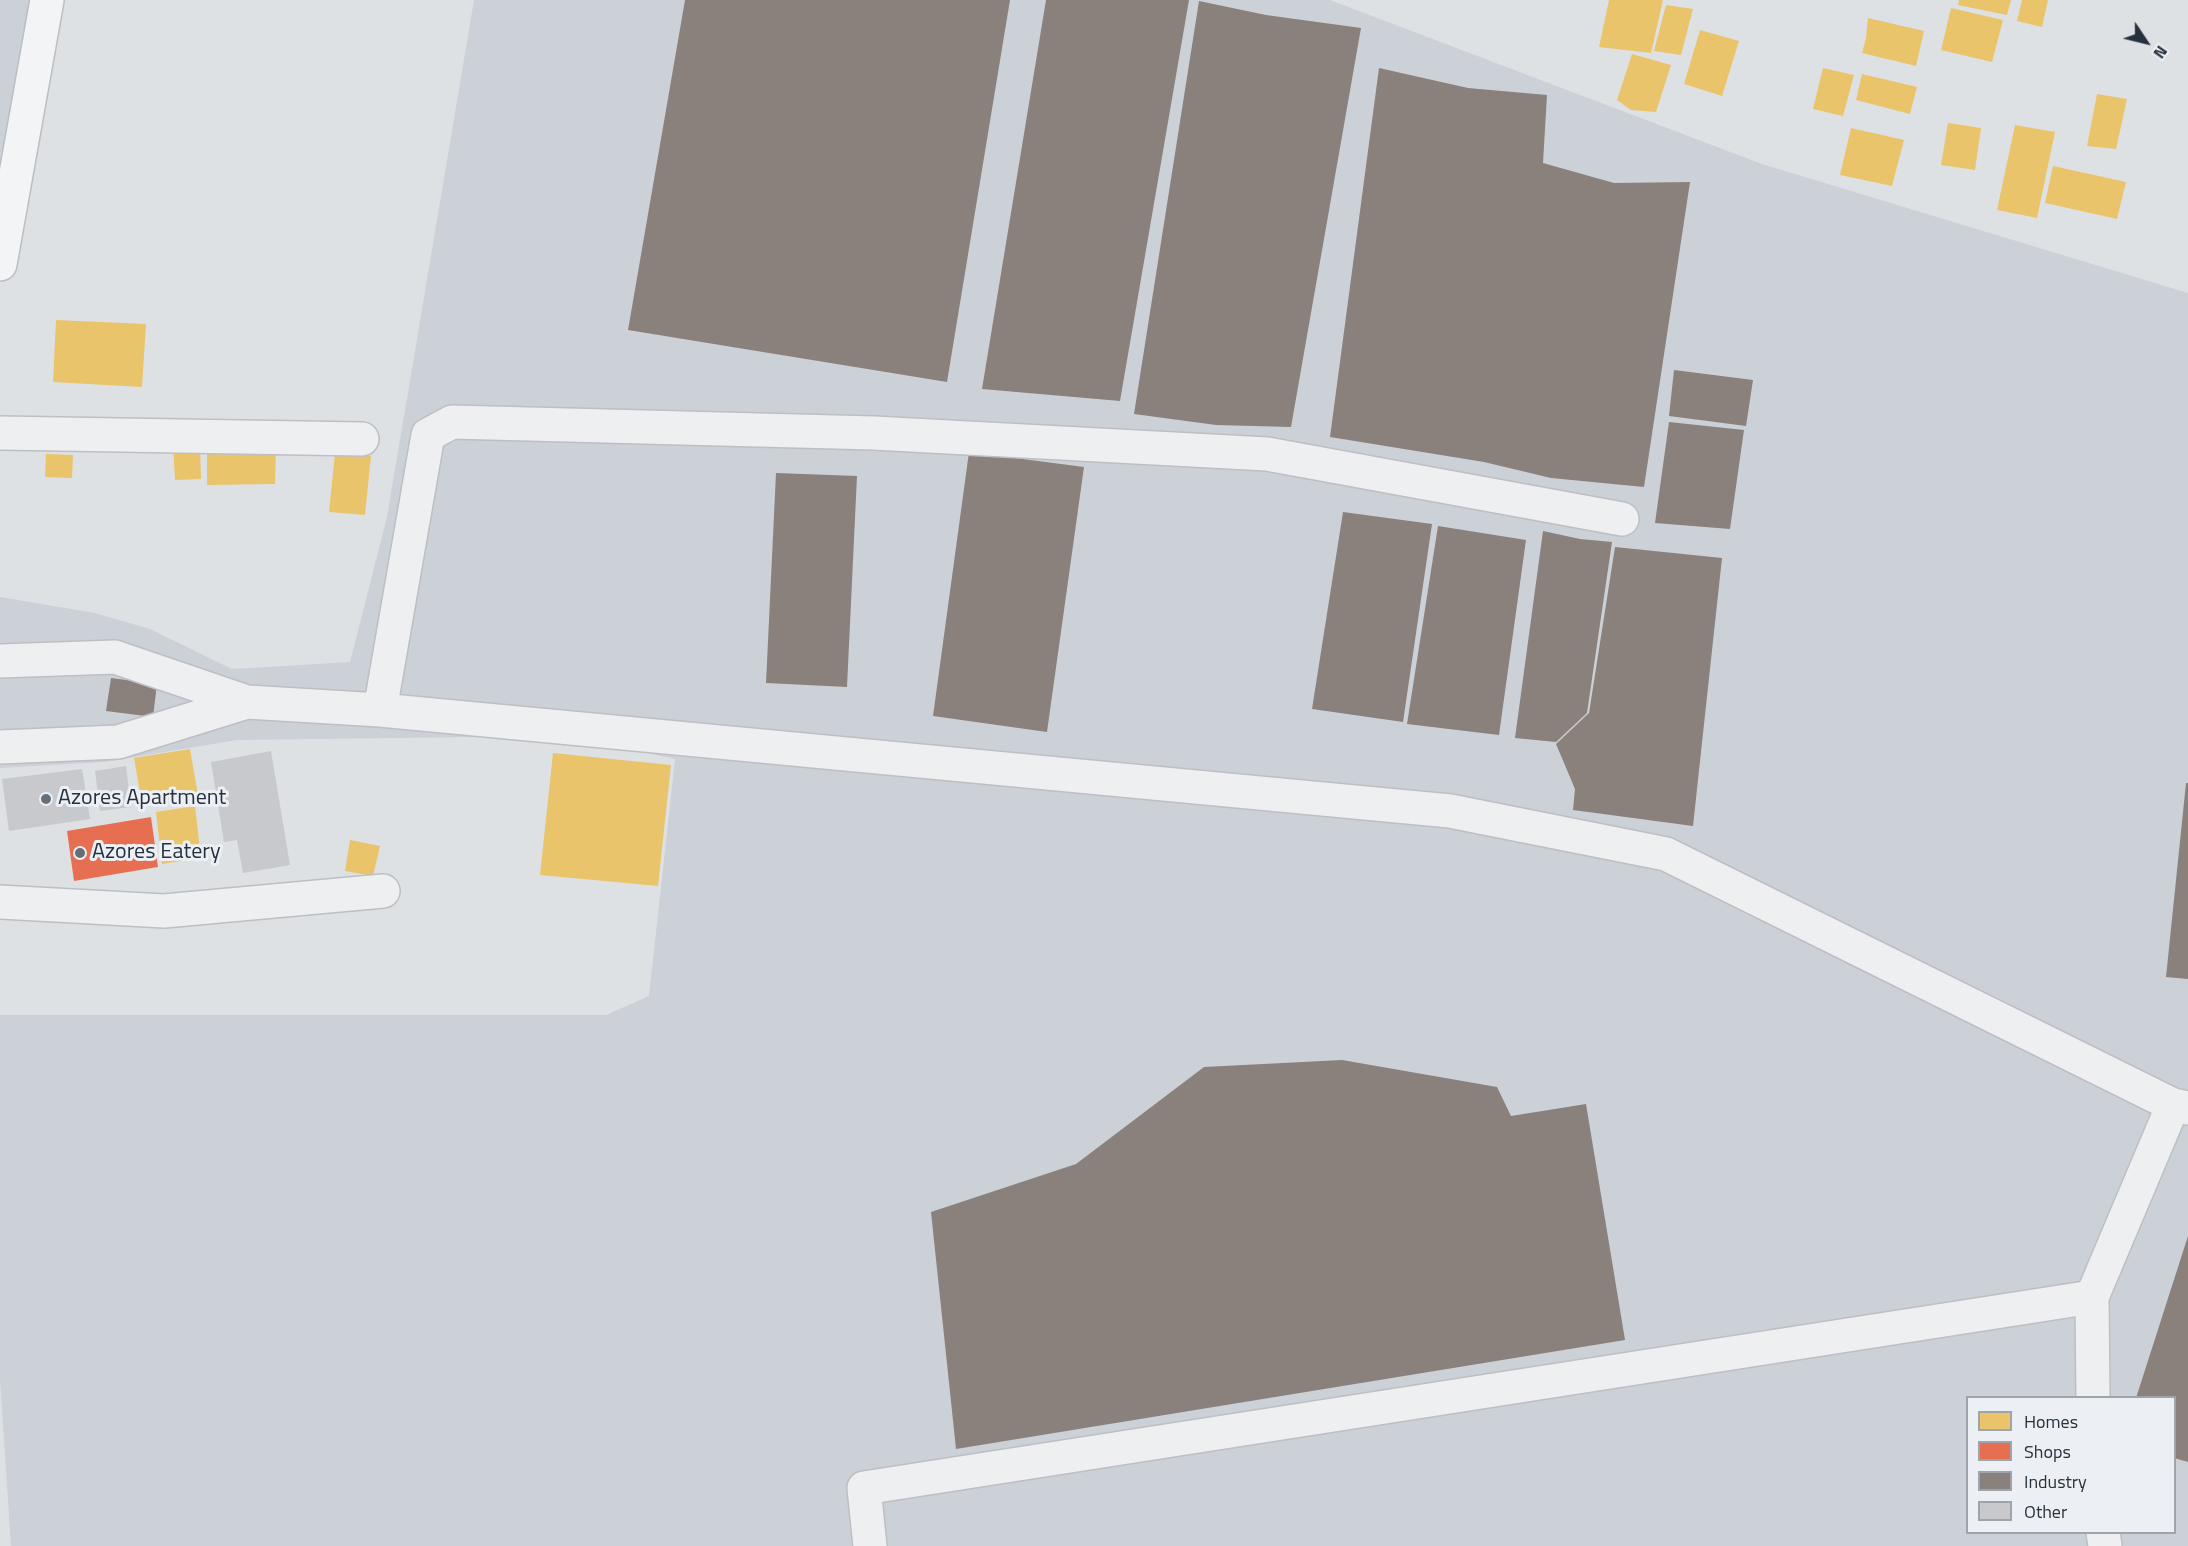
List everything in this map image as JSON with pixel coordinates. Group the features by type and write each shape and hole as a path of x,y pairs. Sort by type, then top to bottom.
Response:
{"main road":[{"path":"0,264 47,0"}],"lane":[{"path":"380,710 428,435 452,422 874,433 1267,454 1622,519"},
{"path":"0,433 362,439"},
{"path":"0,662 115,657 247,702 380,710 1450,811 1666,854 2180,1107 2092,1297 2093,1396"},
{"path":"0,747 118,742 247,702"},
{"path":"0,902 164,911 383,891"},
{"path":"870,1546 864,1488 2092,1297"}],"shaded area":[{"path":"0,0 37,0 0,225"},
{"path":"474,0 1330,0 1762,164 2188,293 2188,1546 11,1546 0,1379 0,1015 606,1015 649,996 675,759 555,736 237,740 105,762 0,768 0,597 95,613 150,629 232,669 350,662 387,517"}],"building: Homes":[{"path":"1609,0 1663,0 1651,53 1599,47"},
{"path":"1959,0 2011,0 2007,15 1958,5"},
{"path":"2022,0 2048,0 2042,27 2017,21"},
{"path":"1666,5 1693,9 1681,55 1654,51"},
{"path":"1951,8 2003,20 1992,62 1941,50"},
{"path":"1868,18 1924,31 1916,66 1862,53"},
{"path":"1700,30 1739,41 1722,96 1684,84"},
{"path":"1632,54 1671,65 1656,112 1631,110 1617,100"},
{"path":"1823,68 1854,75 1843,116 1813,109"},
{"path":"1862,74 1917,87 1910,114 1856,100"},
{"path":"2097,94 2127,99 2116,149 2087,146"},
{"path":"1948,123 1981,128 1975,170 1941,165"},
{"path":"2015,125 2055,132 2037,218 1997,210"},
{"path":"1851,128 1904,140 1892,186 1840,175"},
{"path":"2053,166 2126,182 2117,219 2045,203"},
{"path":"56,320 146,324 142,387 53,382"},
{"path":"207,443 276,443 275,484 207,485"},
{"path":"200,444 201,479 175,480 173,445"},
{"path":"335,453 371,456 365,515 329,512"},
{"path":"46,454 73,455 72,478 45,477"},
{"path":"190,749 198,795 142,804 134,758"},
{"path":"553,753 671,765 658,886 540,875"},
{"path":"195,806 201,858 162,864 156,812"},
{"path":"350,840 380,846 373,876 345,871"}],"building: Shops":[{"path":"151,817 158,867 74,881 67,831"}],"building: Industry":[{"path":"685,0 1010,0 947,382 628,330"},
{"path":"1046,0 1189,0 1120,401 982,389"},
{"path":"1199,1 1266,15 1361,28 1291,427 1216,425 1134,414"},
{"path":"1379,68 1468,88 1547,95 1543,163 1614,183 1690,182 1644,487 1551,478 1484,462 1330,437"},
{"path":"1674,370 1753,380 1746,426 1669,416"},
{"path":"1669,422 1744,430 1730,529 1655,523"},
{"path":"969,452 1084,467 1047,732 933,716"},
{"path":"776,473 857,476 847,687 766,683"},
{"path":"1343,512 1432,524 1403,722 1312,709"},
{"path":"1438,526 1526,540 1499,735 1407,724"},
{"path":"1543,531 1580,539 1612,542 1587,713 1556,742 1515,738"},
{"path":"1615,547 1722,558 1693,826 1573,810 1575,789 1556,744 1589,713"},
{"path":"111,678 157,684 153,717 106,711"},
{"path":"2186,783 2188,783 2188,979 2166,977"},
{"path":"1342,1060 1497,1087 1511,1116 1586,1104 1625,1340 956,1449 931,1212 1076,1164 1204,1067"},
{"path":"2188,1236 2188,1462 2176,1459 2176,1396 2137,1396"}],"building: Other":[{"path":"271,751 290,865 243,873 237,840 224,842 211,762"},
{"path":"126,766 131,807 100,811 95,771"},
{"name":"Azores Apartment","path":"82,769 90,819 9,831 2,779"}],"place":[{"name":"Azores Apartment","path":"46,799"},
{"name":"Azores Eatery","path":"80,853"}]}
